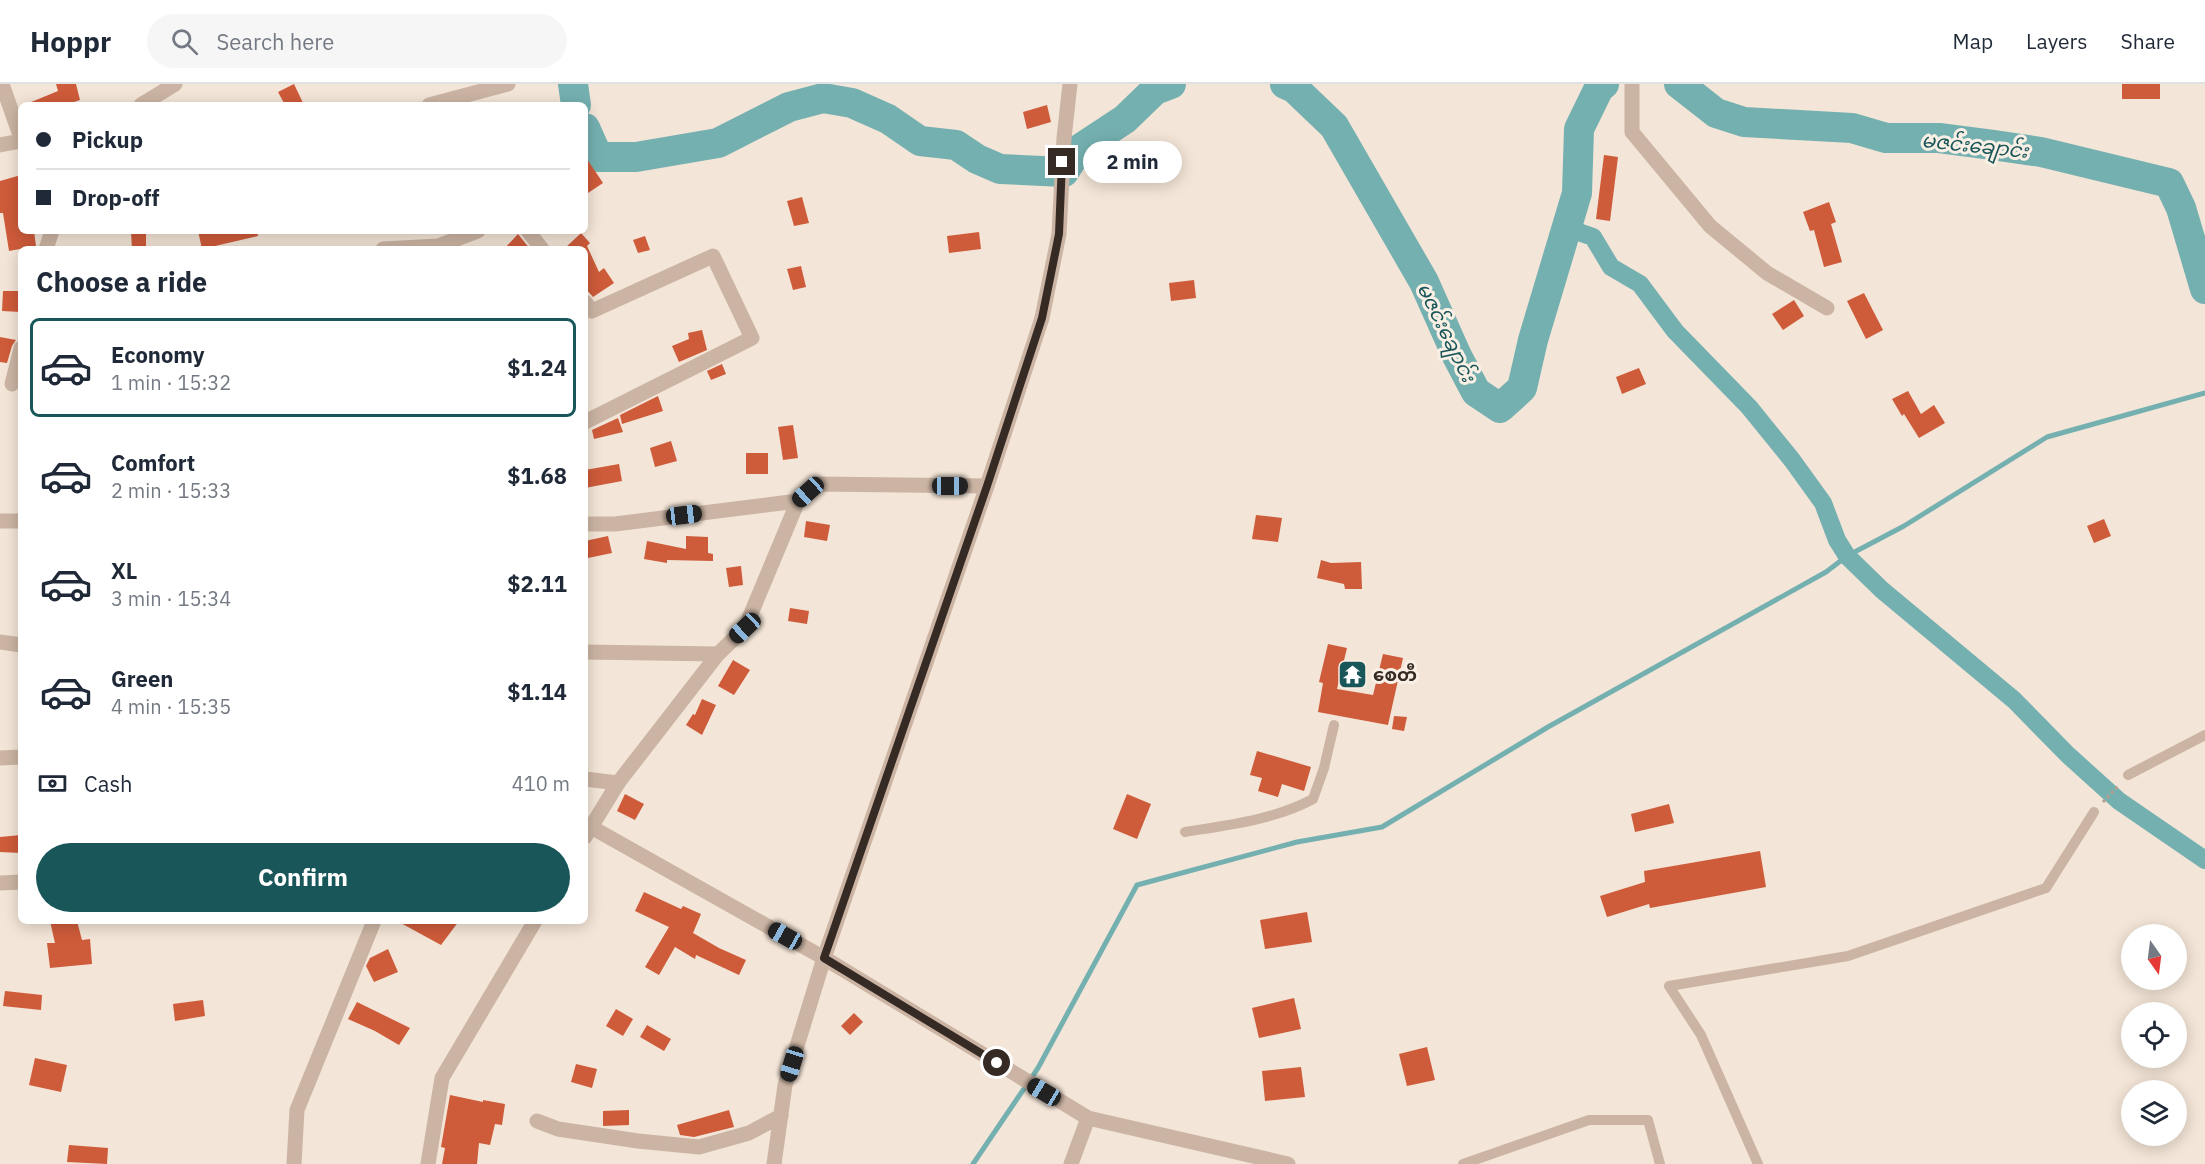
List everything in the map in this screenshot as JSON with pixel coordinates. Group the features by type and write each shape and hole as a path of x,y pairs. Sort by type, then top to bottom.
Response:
{"street":[{"path":"2,84 18,131"},
{"path":"146,102 175,84"},
{"path":"440,102 508,84"},
{"path":"774,1164 785,1085 824,958 987,486 1042,318 1059,234 1064,138 1070,84"},
{"path":"1632,84 1632,132 1710,226 1767,273 1827,308"},
{"path":"0,145 18,141"},
{"path":"444,246 471,234"},
{"path":"530,234 540,246"},
{"path":"588,306 592,311 713,256 752,338 588,420"},
{"path":"11,384 18,359"},
{"path":"987,486 818,484 798,501 745,628 718,654 618,783 588,832 824,958 1088,1118 1288,1164"},
{"path":"588,524 615,524 798,501"},
{"path":"0,521 18,521"},
{"path":"0,642 18,645"},
{"path":"588,652 718,654"},
{"path":"0,758 18,757"},
{"path":"588,779 618,783"},
{"path":"0,883 18,882"},
{"path":"294,1164 297,1110 373,924"},
{"path":"428,1164 442,1078 533,924"},
{"path":"537,1121 558,1129 699,1147 749,1133 781,1116"},
{"path":"1071,1164 1088,1118"}],"lane":[{"path":"1185,832 1246,823 1313,799 1324,768 1334,724"},
{"path":"2128,775 2205,735"},
{"path":"1758,1164 1701,1035 1669,986 1848,956 2046,888 2094,812"},
{"path":"1463,1164 1589,1120 1648,1120 1660,1164"}],"path":[{"path":"2094,812 2128,775"}],"building":[{"path":"56,84 76,84 80,100 31,102 58,91"},
{"path":"294,84 303,102 283,102 278,92"},
{"path":"2122,84 2160,84 2160,99 2122,99"},
{"path":"1047,105 1051,122 1027,129 1023,112"},
{"path":"1604,155 1618,157 1610,221 1596,219"},
{"path":"588,160 603,183 588,193"},
{"path":"18,176 18,234 34,234 36,246 18,246 18,249 9,251 3,213 0,213 0,181"},
{"path":"802,197 809,223 794,226 787,201"},
{"path":"1829,202 1836,222 1831,224 1842,262 1824,267 1814,230 1810,231 1803,212"},
{"path":"979,232 981,249 949,253 947,236"},
{"path":"131,234 146,234 146,246 132,246"},
{"path":"199,234 258,234 258,236 215,246 201,246"},
{"path":"518,234 528,246 507,246"},
{"path":"580,234 590,243 587,246 567,246"},
{"path":"645,236 650,250 638,253 633,240"},
{"path":"588,248 599,272 604,268 614,283 593,297 588,291"},
{"path":"801,266 806,287 793,290 787,269"},
{"path":"1194,280 1196,298 1171,301 1169,283"},
{"path":"3,291 18,291 18,312 2,311"},
{"path":"1864,293 1883,330 1866,339 1847,301"},
{"path":"1794,300 1804,316 1783,330 1772,314"},
{"path":"702,330 707,350 679,362 672,346 689,339 688,333"},
{"path":"0,337 16,340 7,363 0,362"},
{"path":"722,364 726,374 711,380 707,371"},
{"path":"1639,368 1646,384 1622,394 1616,377"},
{"path":"1908,391 1921,414 1934,405 1945,423 1919,438 1892,399"},
{"path":"658,396 663,411 622,424 620,415"},
{"path":"618,418 623,432 594,439 592,430"},
{"path":"793,425 798,458 783,460 778,427"},
{"path":"671,441 677,461 655,467 650,448"},
{"path":"746,453 768,453 768,474 746,474"},
{"path":"619,464 622,481 588,487 588,469"},
{"path":"1256,515 1282,518 1278,542 1252,539"},
{"path":"2104,519 2111,536 2094,543 2087,526"},
{"path":"806,521 830,525 827,541 804,537"},
{"path":"608,536 612,553 588,558 588,540"},
{"path":"686,536 708,537 708,553 713,554 713,561 667,560 667,563 644,559 647,541 686,549"},
{"path":"1321,560 1331,563 1361,562 1362,589 1345,589 1344,584 1317,578"},
{"path":"741,566 743,585 729,587 726,568"},
{"path":"790,608 809,611 807,624 788,621"},
{"path":"1328,644 1347,648 1337,689 1373,695 1383,654 1403,658 1388,725 1318,712 1323,683 1319,682"},
{"path":"733,660 750,670 734,695 718,686"},
{"path":"702,699 716,705 702,735 686,725 693,714 695,715"},
{"path":"1394,716 1407,717 1404,731 1392,729"},
{"path":"1257,751 1311,767 1304,791 1282,784 1278,797 1258,791 1262,778 1250,775"},
{"path":"625,794 644,804 635,820 617,811"},
{"path":"1127,794 1151,804 1137,839 1113,829"},
{"path":"1669,804 1674,823 1635,832 1631,814"},
{"path":"18,835 18,853 0,852 0,837"},
{"path":"1760,851 1766,887 1650,908 1649,904 1607,917 1600,896 1645,882 1644,871"},
{"path":"644,892 681,909 683,906 701,914 693,933 746,960 739,975 696,955 695,959 675,947 659,975 645,967 669,927 635,911"},
{"path":"1307,912 1312,942 1265,949 1260,920"},
{"path":"51,924 78,924 82,940 90,939 92,964 50,968 47,943 55,943"},
{"path":"402,924 457,924 441,945"},
{"path":"388,949 398,972 374,982 366,966 370,958"},
{"path":"5,991 42,995 41,1010 3,1006"},
{"path":"1294,998 1301,1029 1259,1038 1252,1008"},
{"path":"203,1000 205,1016 175,1021 173,1004"},
{"path":"357,1002 410,1028 399,1045 348,1019"},
{"path":"616,1009 633,1019 623,1036 606,1026"},
{"path":"854,1013 863,1022 850,1035 841,1026"},
{"path":"647,1025 671,1039 664,1051 640,1037"},
{"path":"1427,1047 1435,1080 1407,1086 1399,1054"},
{"path":"35,1058 67,1065 61,1092 29,1085"},
{"path":"576,1064 597,1069 592,1088 571,1082"},
{"path":"1301,1067 1305,1097 1265,1101 1262,1071"},
{"path":"450,1095 505,1104 502,1125 495,1124 490,1145 479,1143 477,1164 442,1164 445,1148 441,1147"},
{"path":"629,1110 629,1125 603,1126 603,1111"},
{"path":"729,1110 734,1127 694,1137 680,1135 677,1125"},
{"path":"69,1145 108,1148 107,1164 67,1162"}],"waterway":[{"name":"မဇင်းချောင်း","path":"573,84 576,102"},
{"name":"မဇင်းချောင်း","path":"588,135 598,157 636,157 718,143 789,107 823,98 852,103 888,119 920,141 956,145 977,159 1000,169 1064,172 1078,150 1125,119 1155,90 1171,84"},
{"name":"မဇင်းချောင်း","path":"1285,84 1294,88 1334,126 1424,282 1476,392 1500,408 1522,388 1533,340 1577,193 1579,129 1599,88 1604,84"},
{"name":"မဇင်းချောင်း","path":"1679,84 1716,113 1744,122 1852,128 1886,138 1939,138 1993,145 2041,152 2169,183 2181,208 2205,289"},
{"path":"1567,228 1593,237 1611,267 1640,284 1675,331 1749,407 1823,503 1837,540 1847,556 1882,590 2014,700 2068,755 2119,801 2205,860"},
{"path":"973,1164 1038,1068 1137,885 1297,842 1382,827 1548,727 1826,572 1847,556 1904,526 2047,437 2205,393"}],"place":[{"name":"စေတီ","path":"1352,674"}],"route":[{"path":"997,1063 824,958 987,486 1042,318 1059,234 1062,162"}]}
